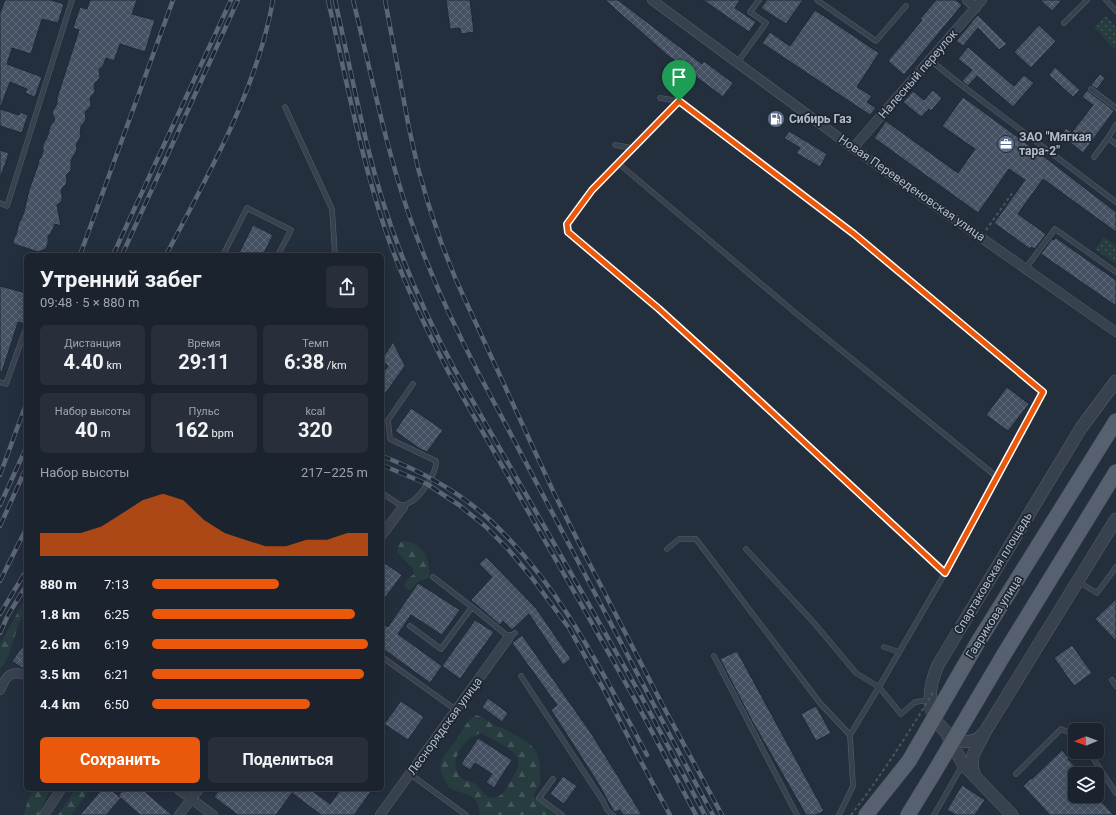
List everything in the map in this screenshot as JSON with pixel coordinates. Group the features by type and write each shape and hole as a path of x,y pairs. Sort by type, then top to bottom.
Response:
{"main road":[{"name":"Гаврикова улица","path":"875,815 909,761 978,642 1116,421"},
{"path":"908,815 1002,656 1116,472"},
{"path":"866,815 909,761"},
{"path":"913,815 935,771"}],"street":[{"name":"Новая Переведеновская улица","path":"652,0 853,148 1116,332"},
{"path":"967,0 976,8"},
{"name":"Налесный переулок","path":"853,148 982,0"},
{"name":"Спартаковская площадь","path":"986,730 980,737 972,741 963,741 946,733 935,719 931,710 931,685 938,665 1081,428 1116,381"},
{"path":"384,532 403,507"},
{"name":"Спартаковская площадь","path":"975,777 972,765 973,755 986,730 1116,519"},
{"name":"Леснорядская улица","path":"380,815 512,635"},
{"path":"0,690 4,680 12,673 24,674"},
{"path":"946,733 962,764 1012,815"},
{"path":"44,815 60,791"},
{"path":"181,791 213,815"},
{"path":"179,815 197,791"}],"lane":[{"path":"0,203 7,206 72,0"},
{"path":"737,63 766,23 750,12 759,0"},
{"path":"817,0 876,41 906,6"},
{"path":"1064,23 1087,0"},
{"path":"1106,0 1116,11"},
{"path":"930,60 1116,202"},
{"path":"1091,89 1116,108"},
{"path":"660,98 679,101 854,234 1043,392 945,573 850,735 853,786 839,815"},
{"path":"679,101 632,148 577,207 567,224 568,232 665,314 945,573"},
{"path":"285,107 332,209 335,253"},
{"path":"1094,157 1116,125"},
{"path":"1108,138 1116,144"},
{"path":"615,145 632,148"},
{"path":"618,163 798,315 998,477"},
{"path":"224,253 247,208 290,230 279,253"},
{"path":"1025,268 1055,229 1116,272"},
{"path":"0,382 6,384 24,334"},
{"path":"384,494 403,507 414,499 432,478 437,466 436,461 390,439 388,420 413,384"},
{"path":"667,549 679,540 696,539 820,703 850,735"},
{"path":"746,549 815,624 856,673 879,687 901,714 915,702 932,696"},
{"path":"1077,582 1097,593 1116,566"},
{"path":"433,577 512,635"},
{"path":"410,626 441,649 472,607"},
{"path":"884,647 899,652"},
{"path":"714,656 797,815"},
{"path":"384,658 456,710"},
{"path":"521,676 603,801 607,810 613,815"},
{"path":"1112,680 1116,686"},
{"path":"1016,774 1060,729 1068,732"},
{"path":"1094,759 1116,793"},
{"path":"934,815 962,764"},
{"path":"410,774 466,815"},
{"path":"553,779 539,798 562,815"},
{"path":"604,815 607,810"}],"path":[{"path":"992,222 1013,192"},
{"path":"851,815 868,793 932,696"}],"green space":[{"path":"1106,16 1116,27 1116,47 1114,49 1094,27"},
{"path":"1104,237 1116,245 1116,264 1095,249"},
{"path":"402,541 415,544 420,548 427,558 430,571 429,578 419,581 412,589 409,590 405,588 405,583 414,574 413,568 397,551"},
{"path":"24,602 24,615 19,623 8,657 0,669 0,644"},
{"path":"476,715 480,716 496,726 503,728 523,739 532,747 539,759 540,767 540,783 534,797 556,815 480,815 479,808 472,797 449,787 442,776 442,761 464,727","holes":["481,733 505,746 515,754 517,758 518,764 516,771 505,791 493,798 487,796 475,784 461,778 456,769 457,756 464,744 475,735"]},
{"path":"32,791 50,791 39,815 24,815"},
{"path":"74,791 89,791 71,815 58,815"}],"building":[{"path":"5,0 51,0 64,4 58,23 42,19 31,54 12,48 7,64 42,77 35,97 25,93 27,89 10,82 0,106 0,13"},
{"path":"90,0 137,0 132,14 155,20 145,52 120,44 114,61 106,58 103,66 99,69 100,78 94,84 95,92 90,98 91,106 85,112 86,120 81,126 80,138 76,145 77,149 71,160 71,170 66,175 66,184 61,190 62,201 57,205 61,226 55,224 48,236 46,249 38,252 14,244 13,241 24,212 29,190 39,160 41,158 43,145 48,135 50,126 55,120 52,112 57,104 57,98 79,30 73,28 80,7 87,9"},
{"path":"446,0 470,0 474,32 461,34 460,28 450,29"},
{"path":"605,0 618,0 702,64 704,61 733,83 723,97 666,54"},
{"path":"703,0 740,0 735,8 756,22 749,32"},
{"path":"767,0 803,0 786,24 761,8"},
{"path":"936,0 956,0 962,5 904,75 888,61 922,20 920,19"},
{"path":"1040,0 1062,0 1052,11"},
{"path":"815,10 879,53 857,87 872,96 867,102 876,108 870,115 762,43 770,32 790,46"},
{"path":"978,15 1007,44 999,50 978,28 963,46 956,41"},
{"path":"1039,25 1056,41 1031,68 1014,52"},
{"path":"968,47 1014,86 1024,75 1034,83 1013,107 977,76 968,86 962,81 972,70 958,59"},
{"path":"1055,67 1080,90 1073,97 1049,75"},
{"path":"1100,74 1105,78 1097,89 1091,85"},
{"path":"933,90 942,98 931,111 929,109 921,117 903,102 913,91 924,100"},
{"path":"1087,90 1114,111 1083,153 1061,135 1066,128 1072,132 1093,105 1082,97"},
{"path":"963,97 1116,212 1116,232 1043,179 1018,214 1046,234 1035,249 1031,247 1030,249 994,223 1025,180 1009,169 978,213 874,138 886,121 958,173 975,149 942,126"},
{"path":"0,109 19,115 20,112 28,115 22,133 0,126"},
{"path":"789,131 827,154 820,167 796,153 800,148 784,138"},
{"path":"0,150 9,153 1,176 0,176"},
{"path":"253,225 273,235 264,253 239,253"},
{"path":"1056,238 1116,280 1116,306 1041,254 1052,239 1054,240"},
{"path":"0,286 24,292 24,324 18,322 2,372 0,372"},
{"path":"393,342 405,366 384,395 384,371 388,366 384,363 384,356"},
{"path":"1007,387 1029,404 1008,431 986,415"},
{"path":"411,408 443,430 427,452 420,449 395,431"},
{"path":"486,557 536,608 571,659 563,665 529,614 512,630 503,621 500,625 471,600 492,577 479,564"},
{"path":"384,562 402,575 384,599"},
{"path":"418,583 460,610 442,635 411,615 398,634 442,666 430,683 384,649 384,624 388,627"},
{"path":"1116,599 1116,641 1095,619"},
{"path":"475,620 494,632 460,679 442,666"},
{"path":"522,635 591,733 642,815 623,815 620,810 615,812 613,810 598,783 551,710 557,705 512,643"},
{"path":"24,645 24,668 12,661"},
{"path":"1072,645 1092,673 1074,686 1054,658"},
{"path":"737,651 824,811 816,815 806,815 752,721 720,659"},
{"path":"488,698 508,713 502,722 482,707"},
{"path":"401,701 424,717 408,740 384,724"},
{"path":"816,706 831,733 816,741 801,714"},
{"path":"478,738 512,760 494,788 486,782 492,774 475,763 470,770 461,764"},
{"path":"1062,750 1075,767 1068,767 1068,803 1103,803 1114,815 1050,815 1023,786 1031,778 1032,779"},
{"path":"563,776 577,786 564,804 550,794"},
{"path":"962,785 985,800 975,815 956,815 947,810"},
{"path":"100,791 112,791 118,796 122,791 144,791 172,815 140,815 121,798 106,815 80,815"},
{"path":"218,791 313,791 330,804 340,791 372,791 354,815 321,815 292,793 276,815 238,815 214,797"}],"railway":[{"path":"81,253 173,0"},
{"path":"114,253 231,0"},
{"path":"123,253 238,0"},
{"path":"167,253 214,163 243,99 266,34 273,0"},
{"path":"328,0 368,173 385,229 414,302 449,373 634,698 696,815"},
{"path":"335,0 359,111 384,206 404,262 428,317 455,370 640,694 705,815"},
{"path":"353,0 385,135 400,189 424,256 441,296 479,374 713,815"},
{"path":"385,0 418,168 441,242 456,280 554,493 662,704 722,815"},
{"path":"0,475 24,409"},
{"path":"0,505 24,452"},
{"path":"384,457 426,476 454,492 491,521 516,546 539,573 578,631 647,755"},
{"path":"384,466 427,484 459,505 485,526 508,549 532,578 569,628 604,690 670,815"},
{"path":"0,526 24,472"},
{"path":"0,581 24,533"},
{"path":"0,614 24,574"},
{"path":"0,633 8,615 24,589"}],"place":[{"name":"Сибирь Газ","path":"776,119"},
{"name":"ЗАО \"Мягкая тара-2\"","path":"1006,144"}],"route":[{"path":"679,101 854,234 1043,392 945,573 659,309 568,232 567,224 592,190 679,101"}]}
